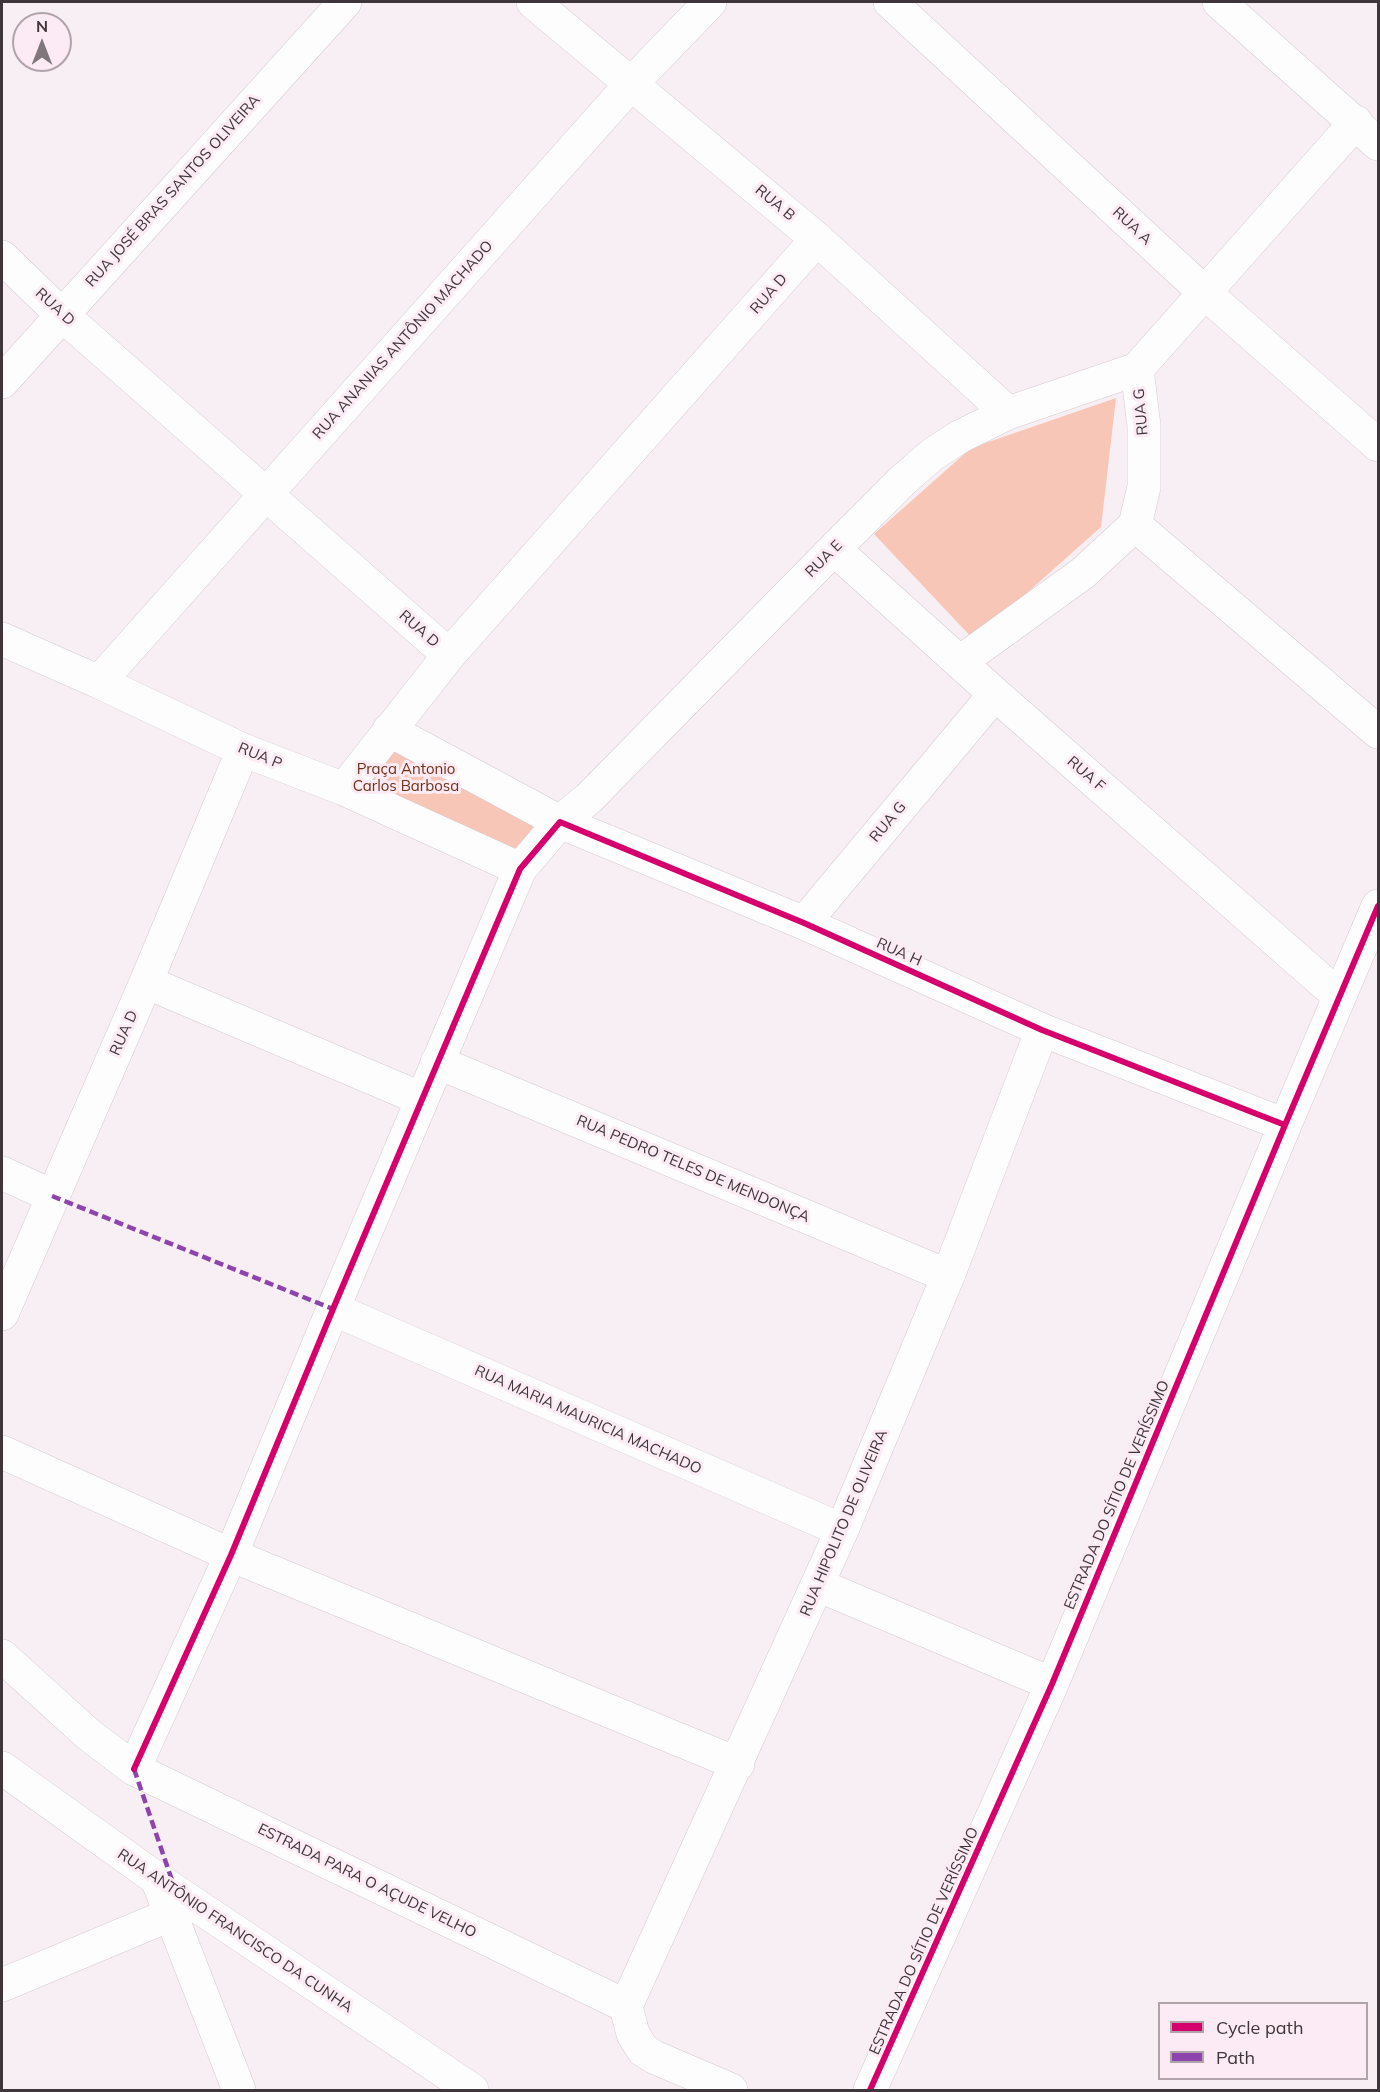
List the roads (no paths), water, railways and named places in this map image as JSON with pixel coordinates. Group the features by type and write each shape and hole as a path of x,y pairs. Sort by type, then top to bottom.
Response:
{"street":[{"name":"RUA JOSÉ BRAS SANTOS OLIVEIRA","path":"2,382 345,2"},
{"name":"RUA B","path":"533,2 632,82 817,239 1008,413"},
{"name":"RUA ANANIAS ANTÔNIO MACHADO","path":"99,682 632,82 710,2"},
{"name":"RUA A","path":"890,2 1205,293 1378,445"},
{"path":"1219,2 1367,133"},
{"name":"RUA G","path":"1135,525 1144,487 1144,426 1137,369 1205,293 1367,133"},
{"name":"RUA D","path":"2,257 61,314 449,655 817,239"},
{"name":"RUA E","path":"560,822 589,798 902,481 933,454 961,436 1008,413 1137,369"},
{"path":"960,662 1083,573 1135,525 1378,732"},
{"name":"RUA F","path":"834,549 995,694 1339,996"},
{"name":"RUA P","path":"2,639 243,750 344,789 520,869"},
{"path":"344,789 449,655"},
{"name":"RUA G","path":"804,923 995,694"},
{"name":"RUA H","path":"389,729 560,822 804,923 1042,1030 1285,1125"},
{"name":"RUA D","path":"2,1314 146,982 243,750"},
{"path":"134,1769 231,1556 520,869 560,822"},
{"name":"ESTRADA DO SÍTIO DE VERÍSSIMO","path":"870,2091 1052,1684 1378,906"},
{"path":"146,982 422,1099"},
{"name":"RUA HIPOLITO DE OLIVEIRA","path":"626,2006 738,1764 842,1530 948,1276 1042,1030"},
{"name":"RUA PEDRO TELES DE MENDONÇA","path":"437,1062 948,1276"},
{"path":"2,1173 52,1196"},
{"name":"RUA MARIA MAURICIA MACHADO","path":"333,1309 842,1530"},
{"path":"2,1452 231,1556 738,1764"},
{"path":"818,1585 1052,1684"},
{"name":"ESTRADA PARA O AÇUDE VELHO","path":"2,1656 88,1734 134,1769 626,2006"},
{"name":"RUA ANTÔNIO FRANCISCO DA CUNHA","path":"2,1768 157,1879 183,1910 472,2091"},
{"path":"2,1985 183,1910 239,2091"},
{"path":"626,2006 633,2034 643,2050 731,2091"}],"park label":[{"name":"Praça Antonio Carlos Barbosa","path":"406,778"}]}
